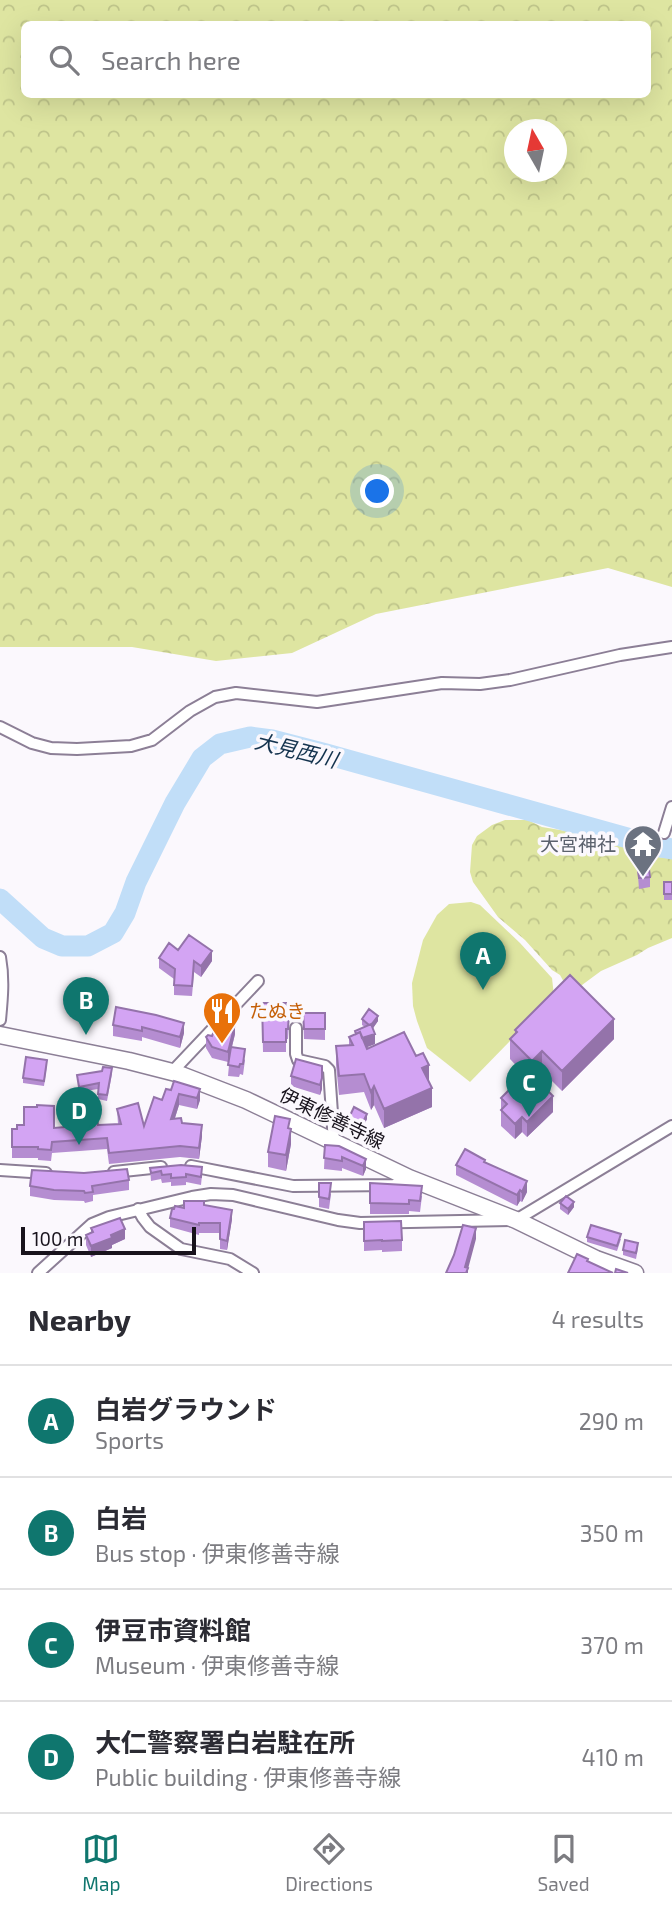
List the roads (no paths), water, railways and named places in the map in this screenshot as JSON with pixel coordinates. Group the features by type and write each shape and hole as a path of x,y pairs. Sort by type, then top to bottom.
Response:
{"main road":[{"name":"伊東修善寺線","path":"0,1035 172,1072 246,1100 409,1178 516,1220 596,1259 635,1273"}],"street":[{"path":"0,727 32,743 51,747 76,749 131,746 152,740 190,711 215,698 236,693 317,702 442,683 480,684 510,680 620,655 672,647"},
{"path":"664,833 672,807"},
{"path":"0,957 0,1020"},
{"path":"172,1072 258,981"},
{"path":"296,1028 298,1060 325,1066 329,1070 334,1142"},
{"path":"38,1273 92,1224 138,1209 192,1197 223,1194 359,1223 516,1220 672,1126"},
{"path":"96,1174 176,1166 207,1168 293,1186 394,1185 409,1178"},
{"path":"0,1170 61,1174"},
{"path":"138,1209 150,1227 181,1249 219,1255 253,1273"}],"waterway":[{"name":"大見西川","path":"0,899 43,938 62,946 88,946 113,933 125,913 136,882 175,803 202,758 220,744 250,737 326,754 672,849"}],"place":[{"name":"大宮神社","path":"643,878"},
{"name":"白岩グラウンド","path":"483,990"},
{"name":"白岩","path":"86,1035"},
{"name":"たぬき","path":"222,1045"},
{"name":"伊豆市資料館","path":"529,1117"},
{"name":"大仁警察署白岩駐在所","path":"79,1145"}]}
